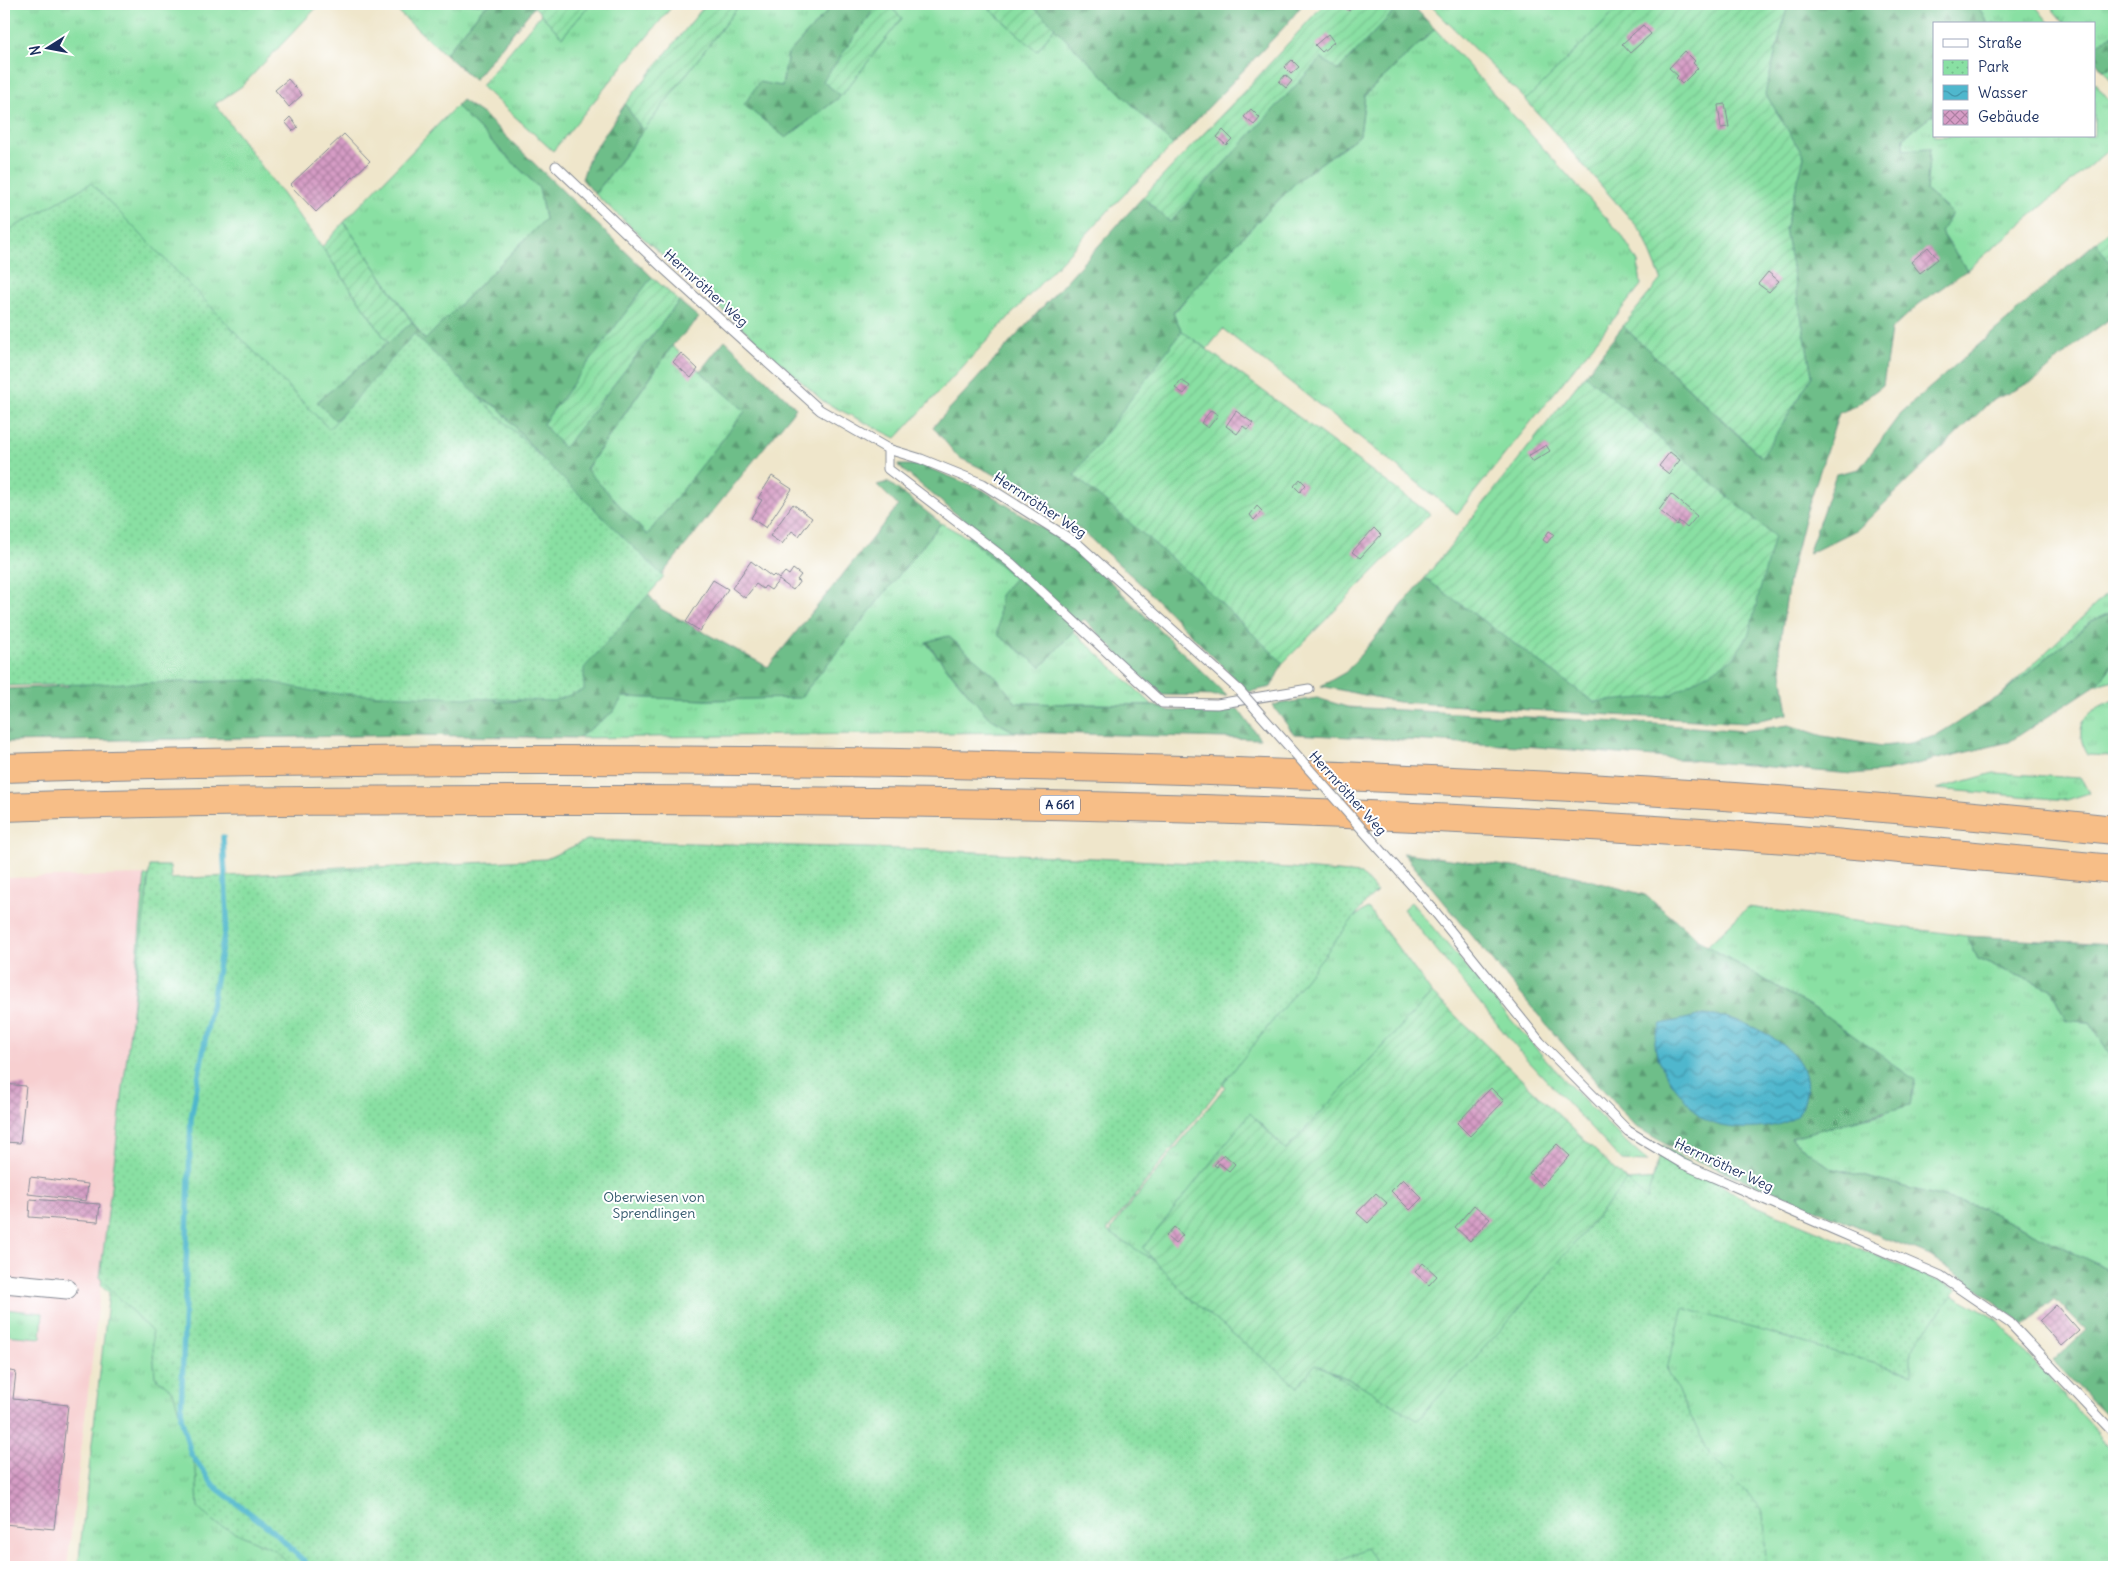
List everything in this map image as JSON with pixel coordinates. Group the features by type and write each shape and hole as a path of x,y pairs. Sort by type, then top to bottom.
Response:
{"highway":[{"path":"4,768 473,761 1018,765 1441,779 1658,791 1786,800 2114,830"},
{"name":"A 661","path":"4,807 469,800 1005,803 1460,820 1786,839 2114,869"}],"street":[{"path":"4,1283 67,1289"}],"lane":[{"name":"Herrnröther Weg","path":"556,166 662,267 820,410 888,449 921,459 983,484 1078,544 1239,690 1432,908 1540,1042 1628,1131 1683,1164 1941,1276 2010,1323 2114,1433"},
{"path":"888,449 888,469 1011,563 1162,703 1217,704 1309,689"}],"shaded area":[{"path":"145,875 115,1191 101,1285 67,1567 4,1567 4,878"}],"green space":[{"path":"4,4 320,4 242,86 215,104 322,247 388,343 317,402 404,359 498,407 559,478 587,646 519,701 496,702 403,651 192,684 256,597 4,473"},
{"path":"403,4 492,4 484,7 445,54 397,11"},
{"path":"492,4 532,4 534,7 474,80 445,54 484,7"},
{"path":"532,4 591,4 562,37"},
{"path":"591,4 674,4 553,151 481,86 541,14 562,37"},
{"path":"706,4 740,4 643,131 625,104"},
{"path":"740,4 834,4 788,54 782,86 786,138 841,96 902,18 887,4 984,4 1037,51 1055,27 1173,145 1110,209 896,438 824,402 595,194"},
{"path":"834,4 877,5 823,81 841,96 786,138 744,105 759,82 782,86 788,54"},
{"path":"878,4 887,4 902,18 841,96 823,81"},
{"path":"984,4 1030,4 1055,27 1037,51"},
{"path":"1030,4 1302,5 1286,25 1173,145"},
{"path":"1324,4 1401,4 1338,70 1321,58 1170,222 1143,197 1252,83"},
{"path":"1401,4 1411,4 1435,29 1365,95 1360,135 1299,179 1222,258 1173,313 1182,331 1075,475 1198,581 1283,663 1271,687 1248,692 1144,587 1082,531 1006,480 958,457 933,427 1143,197 1170,222 1321,58 1338,70"},
{"path":"1429,4 1623,4 1526,100"},
{"path":"1623,4 1788,4 1765,93 1804,157 1785,229 1812,376 1762,457 1623,326 1661,279 1642,232 1526,100"},
{"path":"1788,4 1977,4 1987,22 1933,22 1933,115 1904,137 1903,150 1930,148 1926,191 1952,213 1941,232 1967,270 1919,304 1891,330 1883,385 1856,406 1839,413 1804,519 1789,580 1779,650 1788,714 1745,723 1398,702 1321,686 1346,672 1425,578 1594,702 1773,536 1585,375 1623,326 1761,457 1812,376 1785,229 1804,157 1765,93"},
{"path":"1977,4 2034,4 2048,22 1987,22"},
{"path":"2048,4 2114,4 2114,84 2096,62 2096,22 2063,22"},
{"path":"1435,29 1621,234 1638,262 1641,285 1457,514 1223,329 1207,349 1182,331 1173,314 1222,258 1299,179 1360,135 1365,95"},
{"path":"2112,35 2114,37 2114,67 2103,70 2096,61 2096,45"},
{"path":"2096,84 2114,107 2114,145 1967,270 1941,231 1952,213 1926,191 1930,148 1903,150 1904,137 1933,115 1933,138 2096,138"},
{"path":"462,100 484,115 652,277 543,424 564,448 679,301 699,318 672,346 586,469 647,535 745,411 700,371 725,340 796,408 647,593 661,609 768,667 898,506 877,485 888,482 941,523 800,698 708,700 623,697 613,712 578,738 413,735 4,742 4,689 69,686 40,620 256,597 193,684 403,651 490,673 496,702 519,701 587,646 559,478 498,407 404,359 335,420 317,402 412,322 425,340 545,219 539,188 456,106"},
{"path":"625,104 643,131 595,194 582,179 589,158"},
{"path":"456,106 539,188 545,219 425,340 344,222"},
{"path":"91,183 329,429 414,334 664,577 584,668 584,690 553,701 322,693 262,680 4,686 4,233"},
{"path":"344,222 412,322 388,343 322,247"},
{"path":"2114,227 2114,258 2109,262 2096,242"},
{"path":"2096,242 2109,262 2114,258 2114,316 2078,342 2036,380 1991,401 1858,529 1808,554 1836,474 1859,469 1901,413"},
{"path":"652,277 679,301 564,448 543,424"},
{"path":"1182,331 1430,514 1283,663 1198,581 1074,475"},
{"path":"672,346 746,411 647,535 586,470"},
{"path":"1585,375 1774,536 1749,633 1734,658 1668,696 1594,702 1425,578"},
{"path":"897,465 921,465 983,490 1080,552 1227,696 1162,695 1133,669 1084,619 1041,667 998,635 1000,595 1015,578 968,538 973,528"},
{"path":"941,523 968,538 1016,578 1041,667 1073,631 1153,705 1016,703 993,674 926,643 988,717 1015,732 578,738 612,712 623,697 708,700 800,697"},
{"path":"2114,587 2114,611 2092,621 2000,696"},
{"path":"2114,611 2114,664 2096,685 2009,742 1887,771 1852,774 1538,747 1294,734 1272,705 1317,698 1347,707 1655,724 1743,731 1789,725 1823,736 1882,746 1911,743 1935,736 2000,696 2092,621"},
{"path":"948,636 993,674 1016,703 1153,705 1171,711 1238,709 1260,739 1015,732 988,717 926,642"},
{"path":"2114,664 2114,680 2096,685"},
{"path":"2114,700 2114,756 2088,755 2081,736 2081,728 2084,721 2096,709"},
{"path":"1994,773 2081,778 2089,793 2067,800 1936,789"},
{"name":"Oberwiesen von Sprendlingen","path":"587,840 936,850 1291,868 1361,874 1377,892 1367,901 1107,1231 1355,1387 1437,1300 1486,1337 1624,1177 1646,1200 1663,1145 1749,1203 1957,1289 1911,1350 1911,1374 1683,1308 1667,1369 1710,1455 1764,1511 1766,1567 1380,1567 1366,1548 1325,1567 292,1567 275,1550 214,1523 198,1507 196,1471 173,1391 155,1377 152,1332 100,1278 150,866 170,866 171,879 546,859"},
{"path":"1403,853 1567,874 1645,895 1707,946 1822,1013 1915,1080 1910,1105 1790,1138 1831,1168 1978,1206 2111,1271 2114,1308 2112,1389 2114,1390 2114,1423 2053,1361 2086,1330 2055,1299 2025,1325 1969,1282 1930,1256 1688,1157 1635,1126 1549,1028"},
{"name":"Oberwiesen von Sprendlingen","path":"380,865 413,900 1055,1313 1123,1213 1225,1087 1197,1057 1338,928 1368,908 1432,993 1286,1150 1250,1113 1314,1364 1359,1384 1627,1181 1692,1177 1726,1198 1931,1282 1996,1319 2114,1452 2114,1567 78,1567 109,1292 101,1285 115,1191 145,875 207,894 305,869"},
{"path":"1411,902 1554,1069 1648,1162 1622,1161 1520,1052 1403,909"},
{"path":"1748,907 1967,936 1978,959 2051,989 2066,1020 2089,1022 2114,1060 2114,1308 2111,1271 1978,1206 1831,1168 1789,1137 1886,1113 1852,1036 1822,1013 1707,946"},
{"path":"1967,936 2114,944 2114,1060 2089,1022 2066,1021 2051,989 1978,959"},
{"path":"1432,993 1627,1181 1509,1321 1417,1420 1359,1384 1315,1364 1298,1387 1189,1298 1143,1248 1250,1113 1286,1150"},
{"path":"4,1309 43,1313 41,1338 4,1335"}],"water":[{"path":"1703,1015 1729,1018 1745,1024 1772,1037 1794,1056 1802,1067 1806,1080 1805,1100 1795,1117 1787,1122 1764,1127 1725,1127 1702,1118 1692,1108 1663,1069 1657,1056 1655,1040 1661,1024"}],"building":[{"path":"1342,4 1354,4 1349,11"},
{"path":"1643,25 1651,34 1630,53 1622,44"},
{"path":"1328,34 1334,42 1322,52 1315,45"},
{"path":"1685,51 1695,61 1693,63 1698,68 1682,84 1676,78 1678,76 1669,68"},
{"path":"1292,60 1299,67 1291,74 1284,67"},
{"path":"1285,75 1292,81 1286,88 1279,82"},
{"path":"288,79 302,95 289,107 275,90"},
{"path":"1725,104 1729,127 1721,128 1718,105"},
{"path":"1251,109 1260,118 1254,125 1244,117"},
{"path":"290,117 298,127 293,131 285,122"},
{"path":"1223,130 1232,139 1226,145 1217,137"},
{"path":"344,134 370,161 316,212 290,185"},
{"path":"1928,247 1938,259 1920,273 1911,262"},
{"path":"1768,272 1779,281 1769,292 1758,284"},
{"path":"681,353 698,369 691,378 673,362"},
{"path":"1181,380 1190,386 1184,394 1175,388"},
{"path":"1211,410 1218,415 1208,428 1201,423"},
{"path":"1236,411 1253,423 1248,430 1243,426 1237,434 1226,426"},
{"path":"1546,445 1550,451 1532,462 1528,456"},
{"path":"1670,452 1680,460 1669,474 1659,466"},
{"path":"772,476 792,489 766,528 751,518 762,500 758,498"},
{"path":"1300,479 1306,485 1300,492 1294,486"},
{"path":"1671,494 1697,516 1687,528 1679,521 1677,525 1659,510"},
{"path":"793,504 812,518 799,536 792,531 782,544 770,536"},
{"path":"1257,506 1262,511 1254,520 1250,515"},
{"path":"1374,528 1381,535 1360,558 1352,552"},
{"path":"1549,531 1554,534 1547,543 1543,540"},
{"path":"751,561 772,577 774,575 779,579 785,572 789,575 793,569 801,575 797,580 800,581 793,590 779,580 771,590 765,586 763,589 756,584 745,598 732,588"},
{"path":"713,580 728,589 700,631 686,622"},
{"path":"4,1084 26,1086 20,1143 4,1142"},
{"path":"1491,1088 1504,1101 1470,1136 1457,1123"},
{"path":"1557,1144 1570,1156 1542,1185 1529,1173"},
{"path":"1224,1154 1235,1164 1229,1171 1219,1163 1217,1167 1214,1165"},
{"path":"30,1177 88,1184 86,1201 28,1194"},
{"path":"1403,1179 1422,1198 1410,1210 1391,1191"},
{"path":"1376,1193 1387,1203 1368,1223 1357,1213"},
{"path":"30,1199 100,1204 98,1222 29,1217"},
{"path":"1474,1205 1490,1219 1470,1241 1455,1227"},
{"path":"1174,1227 1183,1235 1175,1244 1166,1236"},
{"path":"1423,1263 1437,1276 1429,1285 1415,1272"},
{"path":"2056,1305 2079,1331 2062,1346 2039,1321"},
{"path":"4,1370 16,1372 13,1399 68,1405 54,1529 4,1524"}],"waterway":[{"path":"223,837 227,918 191,1119 181,1417 191,1454 214,1486 272,1530 310,1567"}]}
